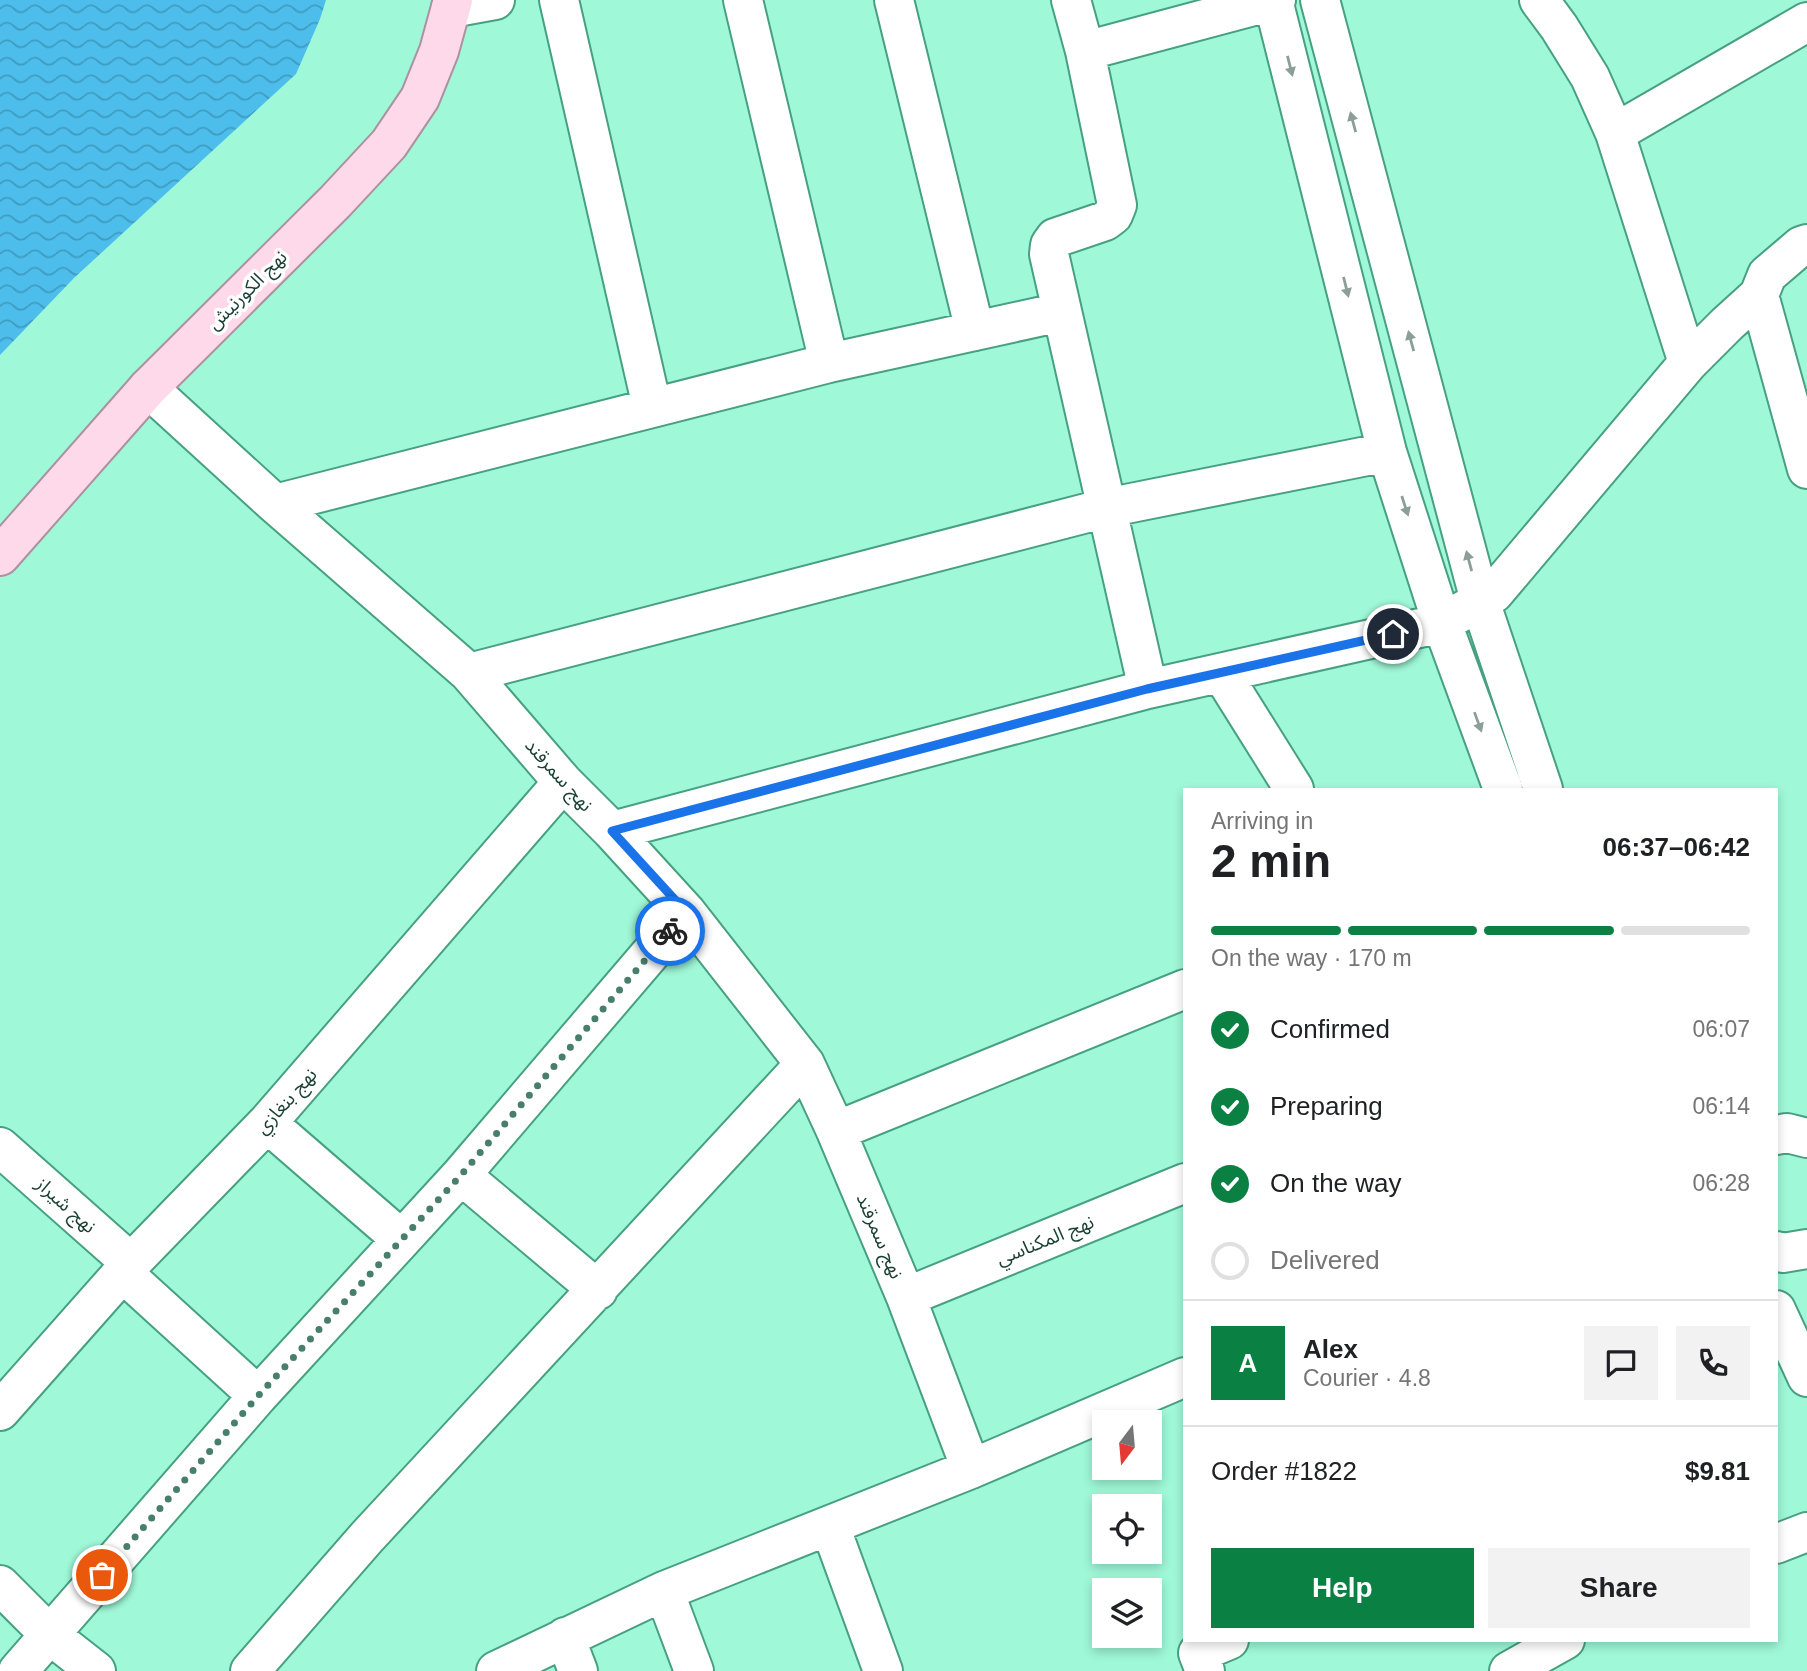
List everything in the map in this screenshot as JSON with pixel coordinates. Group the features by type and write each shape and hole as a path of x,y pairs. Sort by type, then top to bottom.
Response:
{"main road":[{"name":"نهج الكورنيش","path":"0,555 148,388 335,202 389,144 420,97 439,51 452,4"}],"street":[{"path":"452,4 495,0"},
{"path":"559,0 652,407"},
{"path":"743,0 829,363"},
{"path":"894,0 975,331"},
{"path":"1071,0 1085,51 1117,205 1114,215 1105,221 1055,238 1050,245 1049,254 1147,689"},
{"path":"1085,51 1274,0 1387,452 1442,623 1503,788"},
{"path":"1320,0 1480,601 1544,788"},
{"path":"1539,0 1590,77 1615,133 1688,363"},
{"path":"1615,133 1807,22"},
{"path":"612,831 1147,689 1442,623 1494,593 1688,363 1759,295 1768,275 1801,246 1807,244"},
{"path":"1759,295 1807,468"},
{"path":"275,504 829,363 1061,312"},
{"name":"نهج سمرقند","path":"148,388 275,504 469,673 563,782 686,912 805,1064 906,1297 971,1469"},
{"path":"469,673 1106,508 1387,452"},
{"path":"1222,674 1293,788"},
{"name":"نهج بنغازي","path":"4,1399 268,1123 563,782"},
{"path":"18,1671 258,1396 461,1175 686,912"},
{"path":"836,1131 1183,990"},
{"path":"250,1671 367,1537 805,1064"},
{"path":"268,1123 401,1239"},
{"name":"نهج شيراز","path":"0,1147 258,1396"},
{"path":"461,1175 598,1290"},
{"name":"نهج المكناسي","path":"906,1297 1183,1184"},
{"path":"1778,1252 1807,1249"},
{"path":"1778,1314 1807,1377"},
{"path":"496,1671 571,1654 664,1591 971,1469 1183,1378"},
{"path":"830,1526 883,1671"},
{"path":"1778,1543 1807,1532"},
{"path":"0,1585 50,1635 96,1671"},
{"path":"664,1591 694,1671"},
{"path":"1205,1671 1198,1653 1224,1642"},
{"path":"1509,1671 1561,1642"}],"water":[{"path":"0,0 326,0 296,74 74,278 0,355"}],"way so far":[{"path":"102,1575 258,1396 461,1175 670,931"}],"route":[{"path":"670,931 686,912 612,831 1147,689 1393,634"}]}
